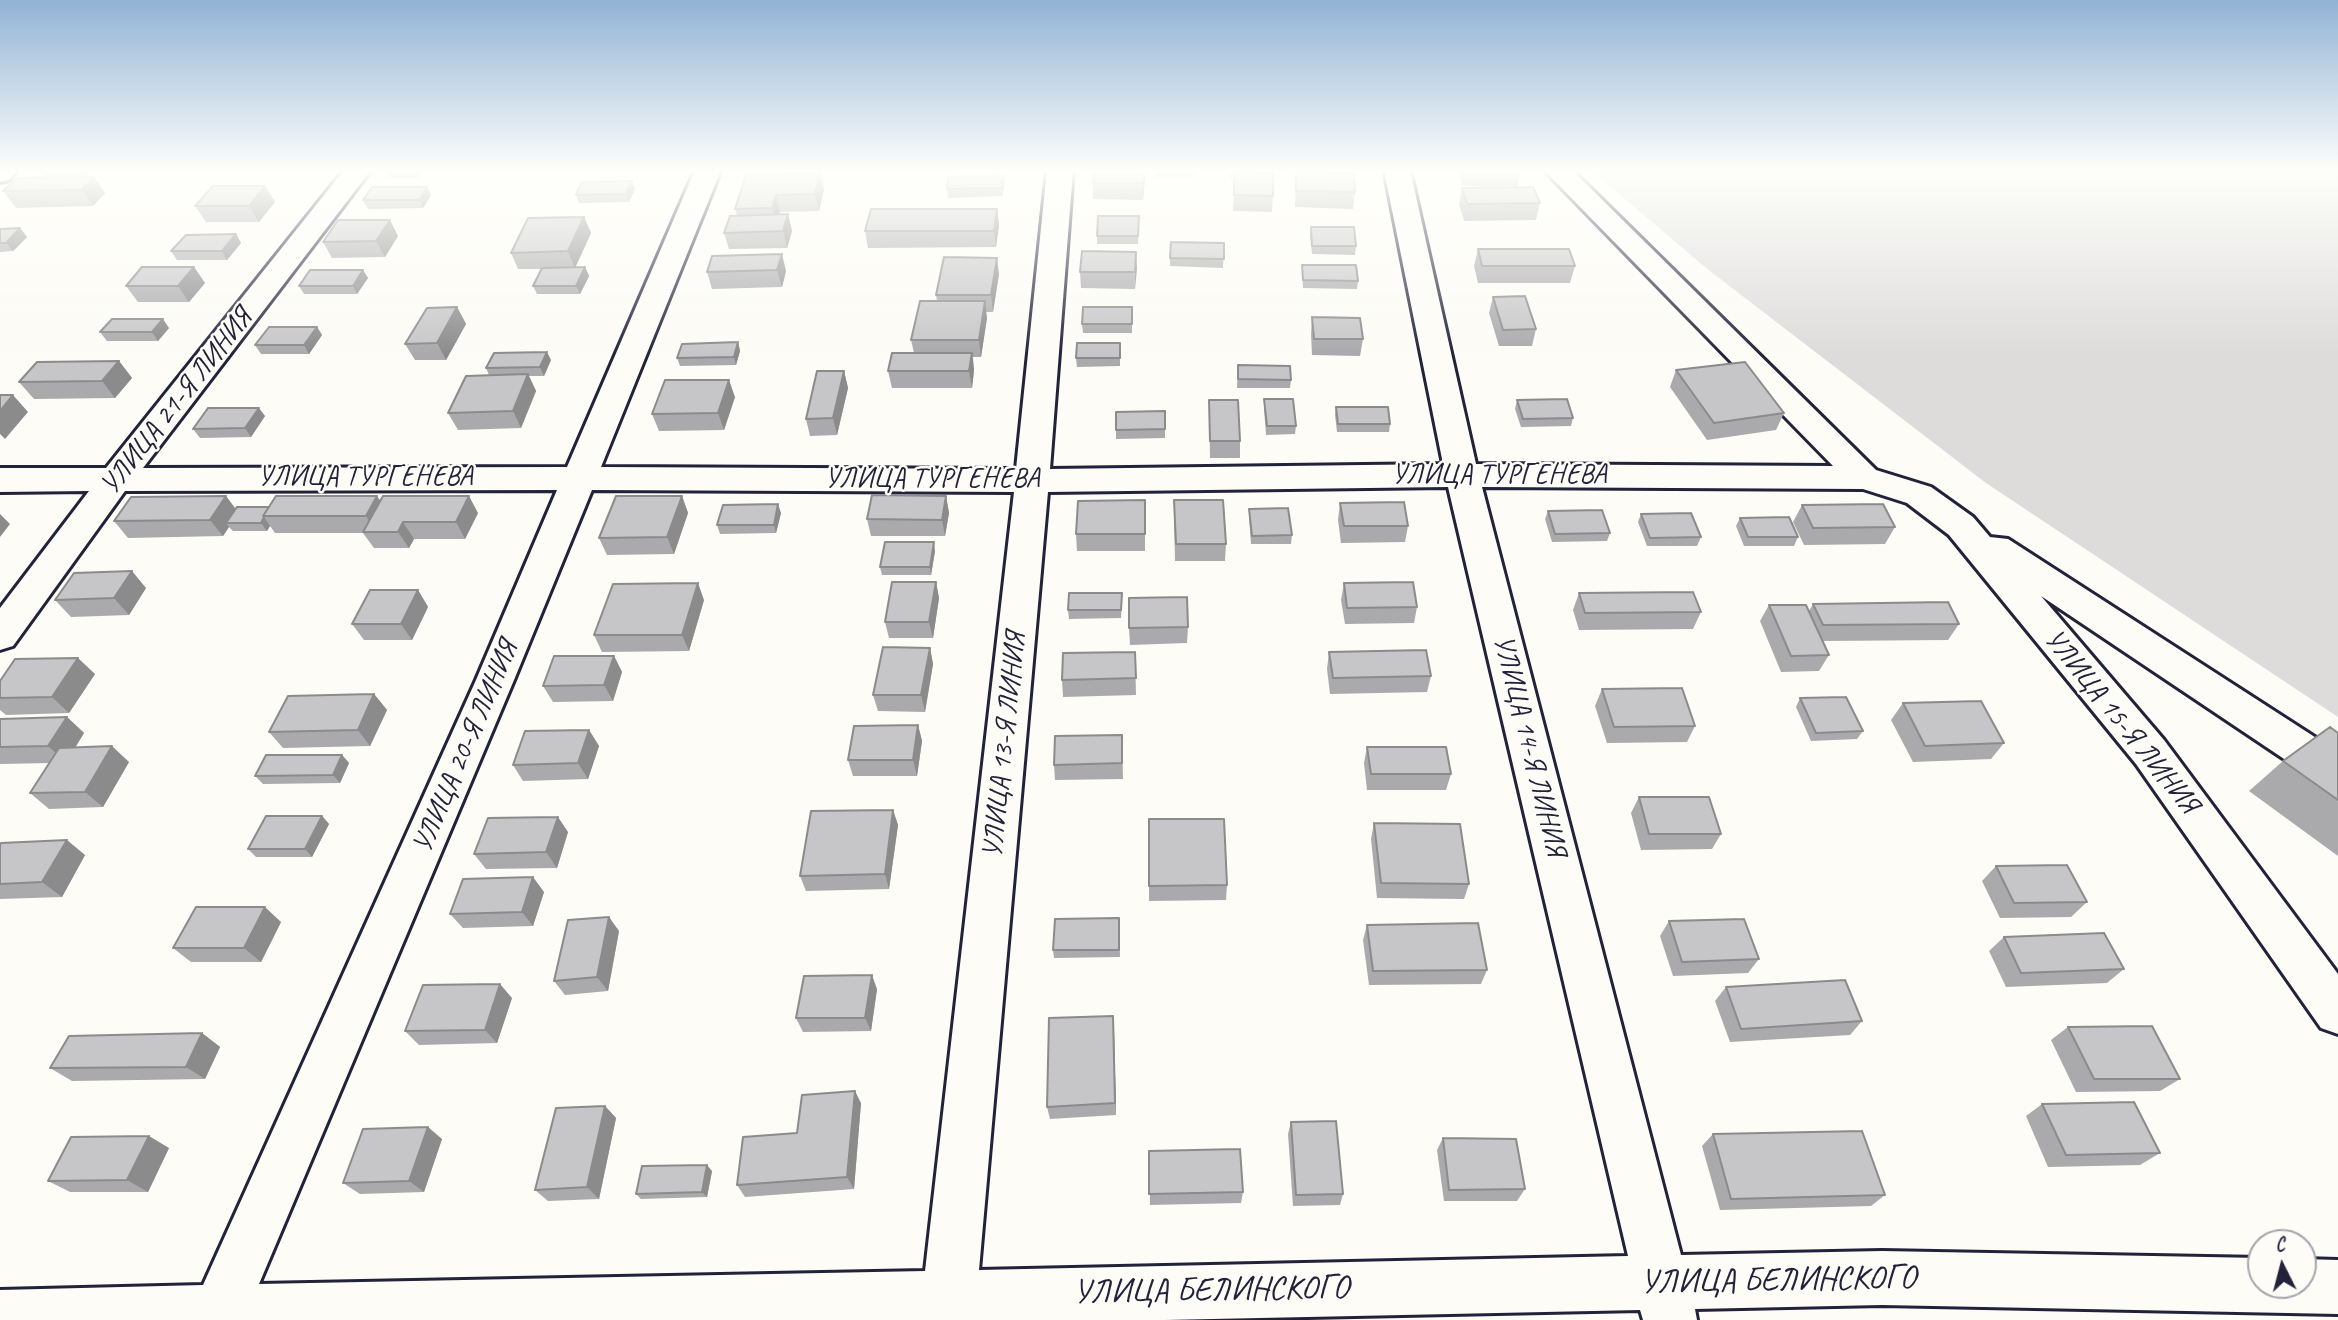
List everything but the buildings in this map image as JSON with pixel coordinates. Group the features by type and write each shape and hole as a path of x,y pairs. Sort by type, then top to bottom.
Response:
{"street":[{"name":"УЛИЦА 21-Я ЛИНИЯ","path":"0,636 117,478 310,232"},
{"name":"УЛИЦА 20-Я ЛИНИЯ","path":"218,1316 582,478 683,232"},
{"name":"УЛИЦА 13-Я ЛИНИЯ","path":"948,1308 1032,481 1054,232"},
{"name":"УЛИЦА 14-Я ЛИНИЯ","path":"1410,232 1462,475 1665,1301"},
{"path":"1618,232 1864,478"},
{"name":"УЛИЦА ТУРГЕНЕВА","path":"0,480 582,478 1032,481 1462,475 1864,478"},
{"name":"УЛИЦА 15-Я ЛИНИЯ","path":"1864,478 1919,495 1961,526 2150,752 2338,1012"},
{"path":"1961,526 2338,773"},
{"name":"УЛИЦА БЕЛИНСКОГО","path":"0,1317 1665,1301 1882,1278 2338,1287"}],"shaded area":[{"path":"1663,232 2338,232 2338,717 1986,483 1706,268"}]}
